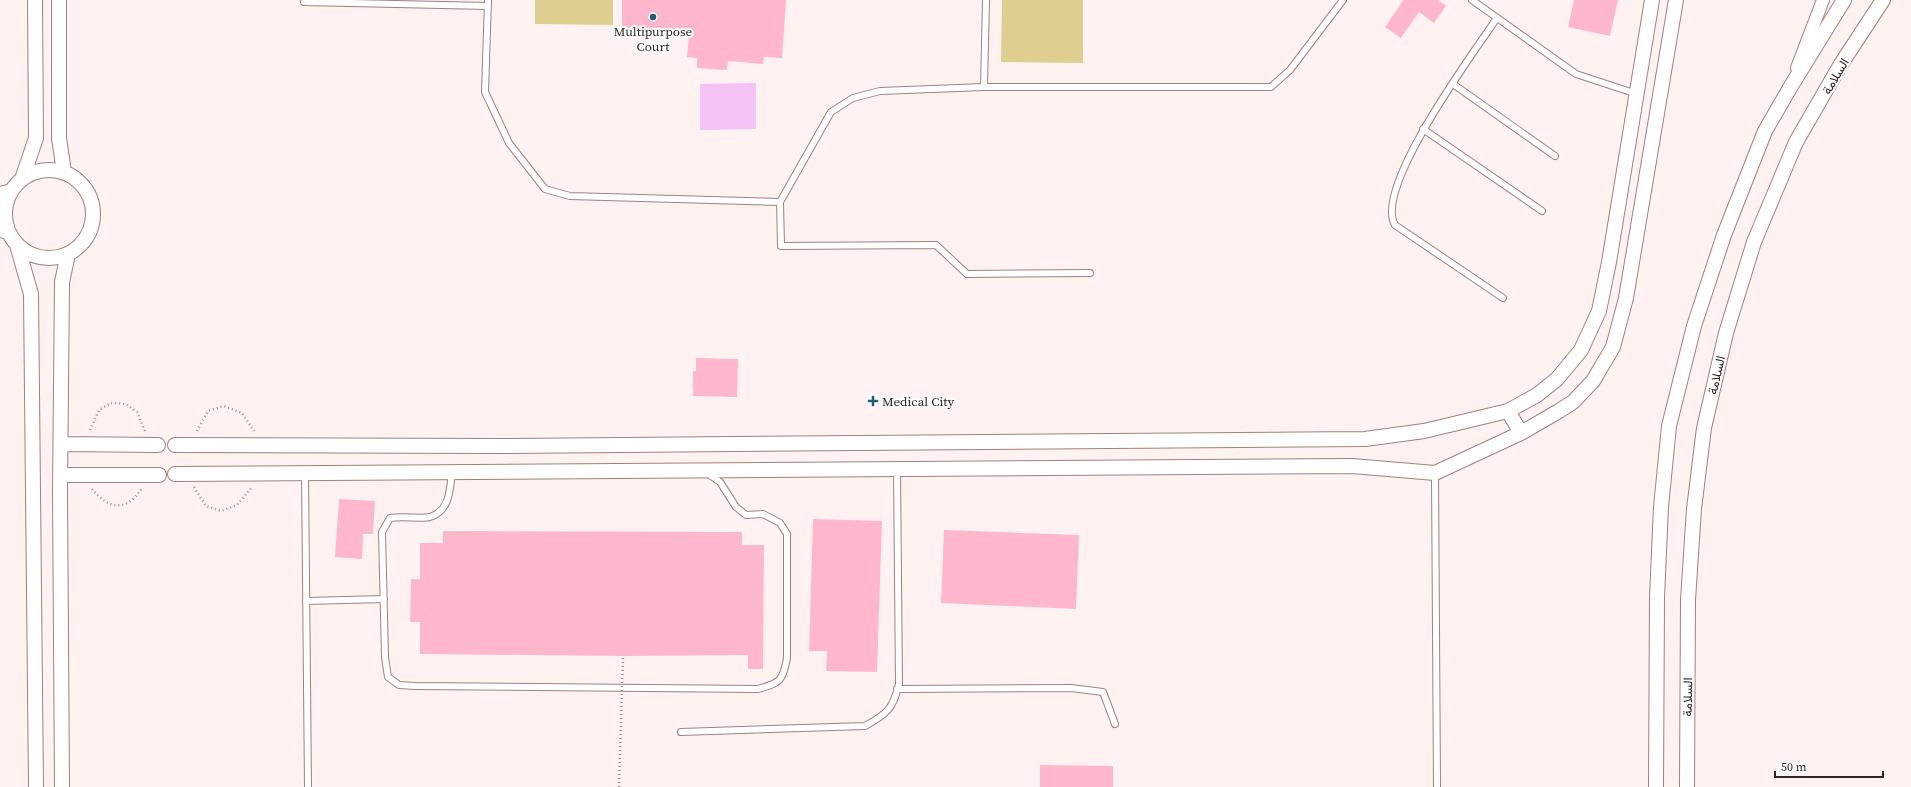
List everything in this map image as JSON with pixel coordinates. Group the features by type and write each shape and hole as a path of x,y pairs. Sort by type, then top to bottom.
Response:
{"street":[{"path":"22,179 36,138 35,0"},
{"path":"59,0 59,138 64,172"},
{"path":"174,445 498,446 1365,439 1424,431 1508,411 1537,395 1557,379 1581,350 1599,310 1610,262 1652,0"},
{"path":"175,474 1352,466 1435,473 1521,433 1573,402 1592,381 1613,347 1626,298 1676,0"},
{"path":"1791,86 1823,0"},
{"path":"1656,787 1656,597 1661,508 1669,426 1694,326 1724,235 1765,131 1844,0"},
{"name":"السلامة","path":"1687,787 1688,600 1694,509 1704,428 1726,333 1754,242 1796,142 1841,64 1883,0"},
{"path":"50,170 64,172 77,180 87,191 92,204 93,219 89,233 80,245 68,254 55,258 41,258 28,253 17,245 4,232 6,192 22,179 35,172 50,170"},
{"path":"17,245 31,294 36,787"},
{"path":"62,787 62,282 68,254"},
{"path":"1508,411 1521,433"},
{"path":"61,444 158,445"},
{"path":"61,475 159,475"}],"lane":[{"path":"984,87 986,0"},
{"path":"1090,273 967,274 936,245 781,246 780,202 831,112 853,98 880,91 984,87 1271,87 1290,70 1343,0"},
{"path":"1472,0 1576,74 1637,94"},
{"path":"304,2 488,3 484,92 509,143 545,189 570,196 780,202"},
{"path":"1497,18 1423,129 1396,184 1392,210 1395,225 1503,298"},
{"path":"1453,84 1555,156"},
{"path":"1423,129 1542,211"},
{"path":"681,732 865,726 882,717 894,702 900,663 897,469"},
{"path":"452,472 450,495 444,508 430,517 401,516 390,518 382,532 388,677 399,685 423,687 758,689 776,684 784,674 787,658 787,534 780,523 763,514 746,515 736,507 720,482 704,470"},
{"path":"305,473 308,787"},
{"path":"1435,473 1437,787"},
{"path":"306,601 384,599"},
{"path":"897,690 1071,688 1104,692 1115,724"}],"path":[{"path":"87,432 92,429 99,410 111,403 126,404 137,412 146,434"},
{"path":"193,435 198,430 208,411 224,406 242,413 263,445"},
{"path":"190,483 206,506 221,511 237,505 263,474"},
{"path":"90,486 97,495 110,504 125,506 136,498 145,484"},
{"path":"619,787 623,656"}],"shaded area":[{"path":"535,0 613,0 613,25 535,24"},
{"path":"1002,0 1083,0 1083,63 1001,62"},
{"path":"756,83 756,129 700,130 700,84"}],"building":[{"path":"622,0 786,0 782,58 764,57 763,64 728,61 727,70 697,68 697,58 687,57 689,34 622,34"},
{"path":"1401,0 1438,0 1446,6 1434,23 1419,12 1401,38 1385,27 1403,1"},
{"path":"1574,0 1618,0 1610,36 1568,27"},
{"path":"696,358 738,359 737,397 693,396 693,371 696,371"},
{"path":"339,499 375,501 373,534 363,534 362,559 335,557"},
{"path":"813,519 882,521 877,672 826,671 827,651 809,651"},
{"path":"944,530 1079,535 1076,609 941,603"},
{"path":"443,531 742,532 742,545 764,545 763,669 748,669 748,655 623,656 420,654 420,622 410,622 411,579 420,579 420,543 443,543"},
{"path":"1040,765 1113,766 1113,787 1040,787"}],"place":[{"name":"Multipurpose Court","path":"653,17"},
{"name":"Medical City","path":"873,401"}]}
